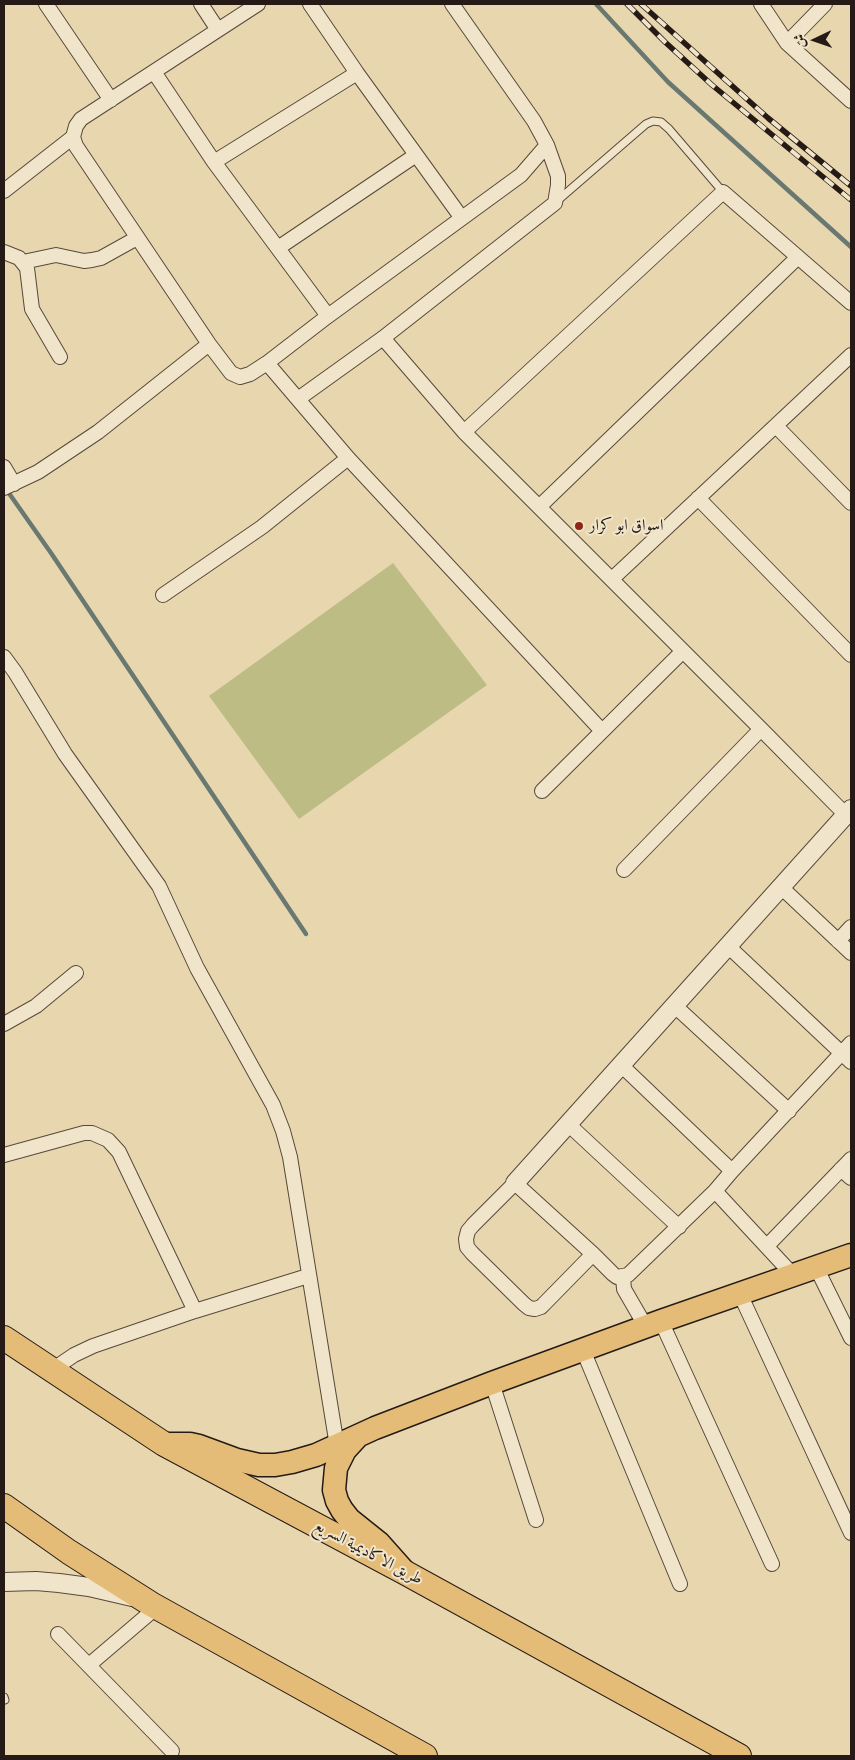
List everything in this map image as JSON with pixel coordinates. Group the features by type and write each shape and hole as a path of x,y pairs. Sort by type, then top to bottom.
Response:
{"highway":[{"name":"طريق الاكاديمية السريع","path":"4,1338 164,1444 404,1572 738,1756"},
{"path":"4,1506 69,1552 154,1605 409,1753"}],"main road":[{"path":"164,1444 190,1444 237,1460 259,1465 292,1462 316,1455 360,1434 492,1383 653,1324 851,1255"},
{"path":"360,1434 345,1450 336,1468 334,1490 337,1500 348,1519 379,1543 404,1572"}],"street":[{"path":"46,4 111,100"},
{"path":"201,4 218,30"},
{"path":"258,4 81,119 76,126 73,137 76,146 208,344 224,366 240,377 250,374 267,363 521,175 547,145"},
{"path":"310,4 461,218"},
{"path":"298,399 383,338 555,203 558,176 547,145 534,121 452,4"},
{"path":"761,4 787,43 851,101"},
{"path":"787,43 825,4"},
{"path":"154,72 214,162 328,316"},
{"path":"214,162 357,73"},
{"path":"4,192 73,137"},
{"path":"278,248 416,155"},
{"path":"464,432 723,192 851,303"},
{"path":"24,262 56,256 84,261 92,260 101,258 137,238"},
{"path":"4,252 13,254 24,262 27,268 32,309 60,356"},
{"path":"539,507 798,258"},
{"path":"383,338 464,432 683,651 848,812 782,888 515,1183 473,1225 468,1231 466,1239 467,1246 472,1252 524,1304 529,1308 535,1309 541,1307 593,1254"},
{"path":"4,467 9,486 52,463 98,432 208,344"},
{"path":"612,579 851,354"},
{"path":"267,363 348,458 602,731"},
{"path":"776,426 851,503"},
{"path":"163,595 262,527 348,458"},
{"path":"698,498 851,655"},
{"path":"542,791 683,651"},
{"path":"4,657 65,754 159,886 197,968 273,1105 283,1130 290,1157 337,1446"},
{"path":"624,870 762,729"},
{"path":"782,888 851,953"},
{"path":"838,941 851,927"},
{"path":"515,1183 613,1274 617,1277 623,1277 633,1272 714,1191 788,1111 848,1052 729,947"},
{"path":"4,1024 36,1006 76,973"},
{"path":"675,1006 788,1111"},
{"path":"621,1066 732,1171"},
{"path":"568,1124 678,1227"},
{"path":"4,1156 84,1133 100,1136 108,1140 119,1152 195,1311"},
{"path":"767,1246 846,1174 851,1159"},
{"path":"714,1191 793,1275"},
{"path":"816,1267 851,1338"},
{"path":"52,1370 83,1350 195,1311 308,1276"},
{"path":"623,1277 624,1289 653,1324 772,1564"},
{"path":"740,1294 851,1533"},
{"path":"583,1350 680,1584"},
{"path":"492,1383 536,1520"},
{"path":"4,1582 36,1581 89,1587 122,1594 154,1605 89,1665"},
{"path":"58,1634 172,1751"}],"lane":[{"path":"555,203 646,124 653,121 661,122 669,129 723,192"}],"shaded area":[{"path":"393,563 487,685 299,819 209,696"}],"waterway":[{"path":"596,4 668,82 851,247"},
{"path":"6,489 51,553 306,934"}],"railway":[{"path":"627,4 712,85 851,200"},
{"path":"641,4 768,118 851,186"}],"place":[{"name":"اسواق ابو كرار","path":"579,526"}]}
